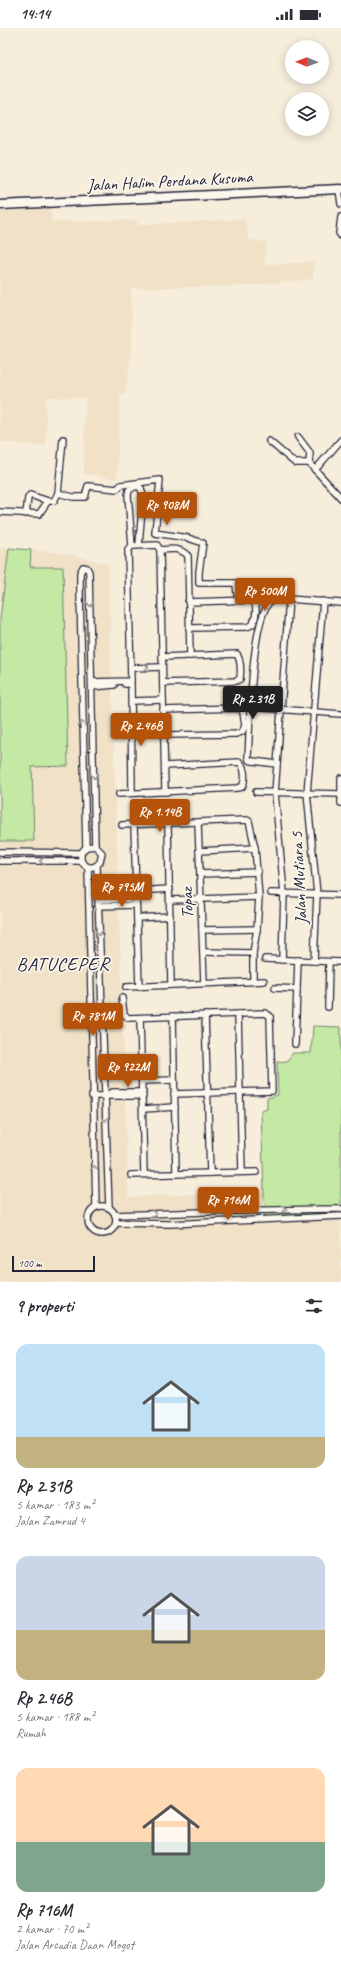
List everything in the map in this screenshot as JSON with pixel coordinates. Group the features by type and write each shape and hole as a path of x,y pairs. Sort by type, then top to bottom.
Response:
{"main road":[{"name":"Jalan Halim Perdana Kusuma","path":"0,205 103,198 340,189"}],"street":[{"path":"340,189 339,200 341,200 341,204"},
{"path":"341,217 339,233 341,236"},
{"path":"298,437 310,453 309,463 341,498"},
{"path":"26,514 28,498 30,495 48,501 54,501 58,493 63,439"},
{"path":"315,470 341,440"},
{"path":"269,441 294,463 309,463"},
{"path":"58,493 73,497 85,497 88,486 117,489 121,485 160,480 155,533 188,538 203,543 199,583 236,583 237,594 262,589 267,604"},
{"path":"132,546 128,495 129,490 136,486 141,488 143,496 139,545"},
{"path":"0,512 33,515 39,514 48,501"},
{"path":"92,684 131,681 128,550 132,546 157,545 160,550 165,792"},
{"path":"160,550 175,549 184,551 188,556 190,656"},
{"path":"96,1207 92,1096 88,867 82,861 81,853 86,847 80,662 80,573 82,568 85,567 89,572 95,846 102,853 102,858 97,866 109,1208"},
{"path":"277,764 250,760 251,707 255,644 267,604 271,599 275,598 341,603"},
{"path":"282,960 284,894 275,793 290,599"},
{"path":"188,602 252,600 256,604 256,616 253,624 247,627 189,628"},
{"name":"Jalan Mutiara 5","path":"314,961 317,894 307,793 323,601"},
{"path":"162,657 237,654 240,659 240,679 236,681 163,683"},
{"path":"80,662 92,662"},
{"path":"131,668 162,667"},
{"path":"118,683 131,684 132,793"},
{"path":"132,701 163,700"},
{"path":"251,707 341,714"},
{"path":"164,710 239,708 244,712 244,726 242,732 236,734 164,735"},
{"path":"83,759 94,760"},
{"path":"119,794 237,788 242,787 244,783 244,766 240,762 165,766"},
{"path":"341,778 341,803"},
{"path":"256,792 340,794"},
{"path":"122,825 247,820 251,824 258,872 259,897 257,929 253,953 253,981"},
{"name":"Topaz","path":"198,823 204,983"},
{"path":"168,824 171,985"},
{"path":"134,825 139,987"},
{"path":"86,847 95,846"},
{"path":"199,851 255,848"},
{"path":"0,852 81,853"},
{"path":"14,852 14,861"},
{"path":"0,861 82,861"},
{"path":"88,867 97,866"},
{"path":"200,874 258,872"},
{"path":"136,891 170,889"},
{"path":"271,893 341,895"},
{"path":"170,900 259,897"},
{"path":"98,903 136,902"},
{"path":"137,918 170,916"},
{"path":"202,930 257,929"},
{"path":"203,952 253,953"},
{"path":"265,959 341,962"},
{"path":"295,1044 298,960"},
{"path":"328,1007 329,962"},
{"path":"126,987 264,981"},
{"path":"275,988 297,989"},
{"path":"122,998 125,1017 140,1018 265,1013 270,1016 272,1092 174,1094"},
{"path":"238,1014 242,1172"},
{"path":"205,1015 210,1173"},
{"path":"173,1016 176,1174"},
{"path":"140,1018 144,1174"},
{"path":"142,1081 174,1080"},
{"path":"92,1096 143,1094"},
{"path":"143,1109 175,1107"},
{"path":"131,1175 256,1172"},
{"path":"105,1206 115,1215 116,1223 113,1229 107,1232 96,1232 89,1223 89,1215 96,1207 105,1206"},
{"path":"115,1215 233,1212 260,1209 341,1209"},
{"path":"116,1223 170,1224 341,1216"}],"shaded area":[{"path":"50,208 52,222 136,220 138,225 245,219 249,240 266,242 265,265 313,262 313,279 245,286 131,288 132,345 126,392 120,395 117,479 84,474 85,398 46,397 46,446 0,442 0,211"},
{"path":"0,547 62,553 108,564 128,1197 264,1191 265,1221 341,1219 341,1282 0,1282"}],"green space":[{"path":"9,548 31,550 30,567 63,567 68,766 32,767 34,841 0,841 0,619"},
{"path":"313,1026 341,1027 341,1219 265,1221 261,1111 267,1109 267,1098 278,1095 277,1062 287,1061 293,1053 311,1053"}],"district":[{"name":"BATUCEPER","path":"63,964"}]}
